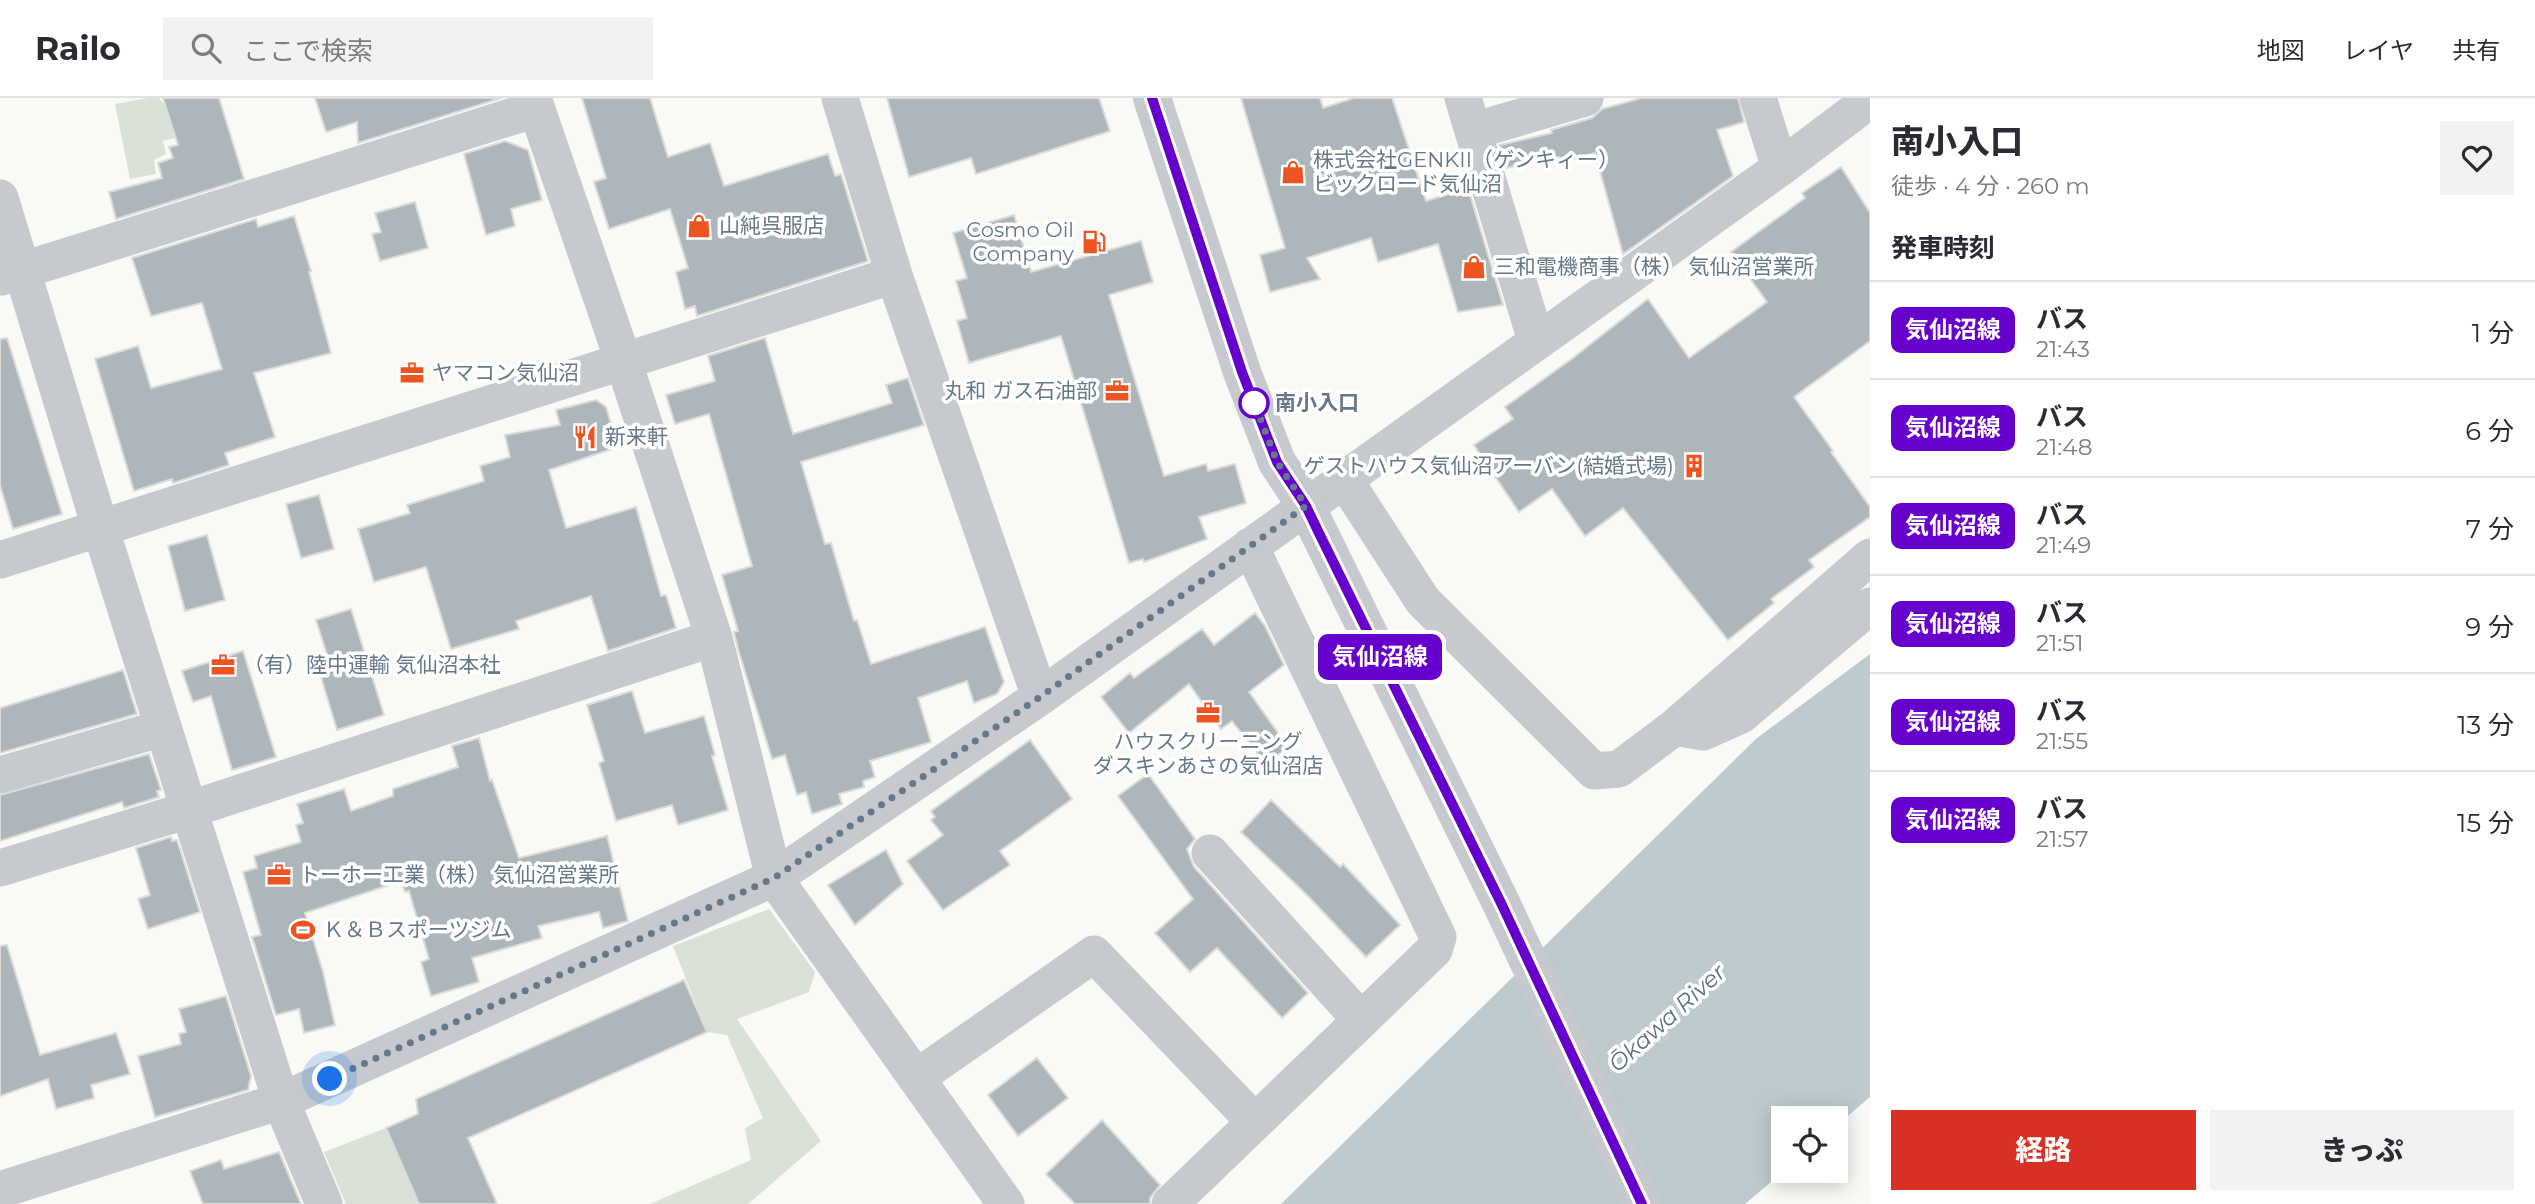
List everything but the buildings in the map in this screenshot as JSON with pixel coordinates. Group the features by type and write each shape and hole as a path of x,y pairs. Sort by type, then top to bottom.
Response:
{"street":[{"path":"840,98 894,275 1040,697"},
{"path":"1153,98 1242,372 1277,462 1306,506 1502,905 1642,1204"},
{"path":"1536,341 1468,114 1585,98"},
{"path":"1759,98 1780,168"},
{"path":"4,1204 0,1191 281,1101 774,878 1040,697 1780,168 1870,100"},
{"path":"11,274 534,103 623,360 714,638 774,878 1006,1204"},
{"path":"0,198 11,274 100,527 281,1101 324,1204"},
{"path":"0,559 894,275"},
{"path":"1344,479 1423,601 1594,771 1619,769 1675,727 1870,557"},
{"path":"1170,1204 1434,950 1438,937 1250,546"},
{"path":"1675,727 1703,732 1741,715 1870,606"},
{"path":"0,868 188,810 714,638"},
{"path":"0,775 163,727"},
{"path":"1210,853 1361,1020"},
{"path":"916,1078 1094,954 1255,1122"}],"shaded area":[{"path":"159,98 166,107 179,104 186,135 163,141 166,154 154,160 156,174 130,179 115,104"},
{"path":"769,909 815,972 809,992 737,1019 821,1141 748,1204 650,1204 751,1160 745,1128 763,1118 727,1035 707,1032 673,946"},
{"path":"386,1128 419,1204 346,1204 324,1152"}],"water":[{"name":"Ōkawa River","path":"1870,654 1870,1097 1848,1116 1848,1106 1771,1106 1771,1182 1745,1204 1281,1204 1757,738"}],"bus line":[{"name":"気仙沼線","path":"1152,98 1242,372 1277,462 1306,506 1502,905 1642,1204"}],"place":[{"name":"株式会社GENKII（ゲンキィー） ビックロード気仙沼","path":"1293,172"},
{"name":"山純呉服店","path":"699,226"},
{"name":"Cosmo Oil Company","path":"1094,242"},
{"name":"三和電機商事（株） 気仙沼営業所","path":"1474,267"},
{"name":"ヤマコン気仙沼","path":"412,373"},
{"name":"丸和 ガス石油部","path":"1117,391"},
{"name":"南小入口","path":"1254,403"},
{"name":"新来軒","path":"585,437"},
{"name":"ゲストハウス気仙沼アーバン(結婚式場)","path":"1694,466"},
{"name":"（有）陸中運輸 気仙沼本社","path":"223,665"},
{"name":"ハウスクリーニング ダスキンあさの気仙沼店","path":"1208,713"},
{"name":"トーホー工業（株） 気仙沼営業所","path":"279,875"},
{"name":"Ｋ＆Ｂスポーツジム","path":"303,930"}],"route":[{"path":"330,1079 774,878 1040,697 1306,506 1277,462 1251,394 1254,403"}]}
